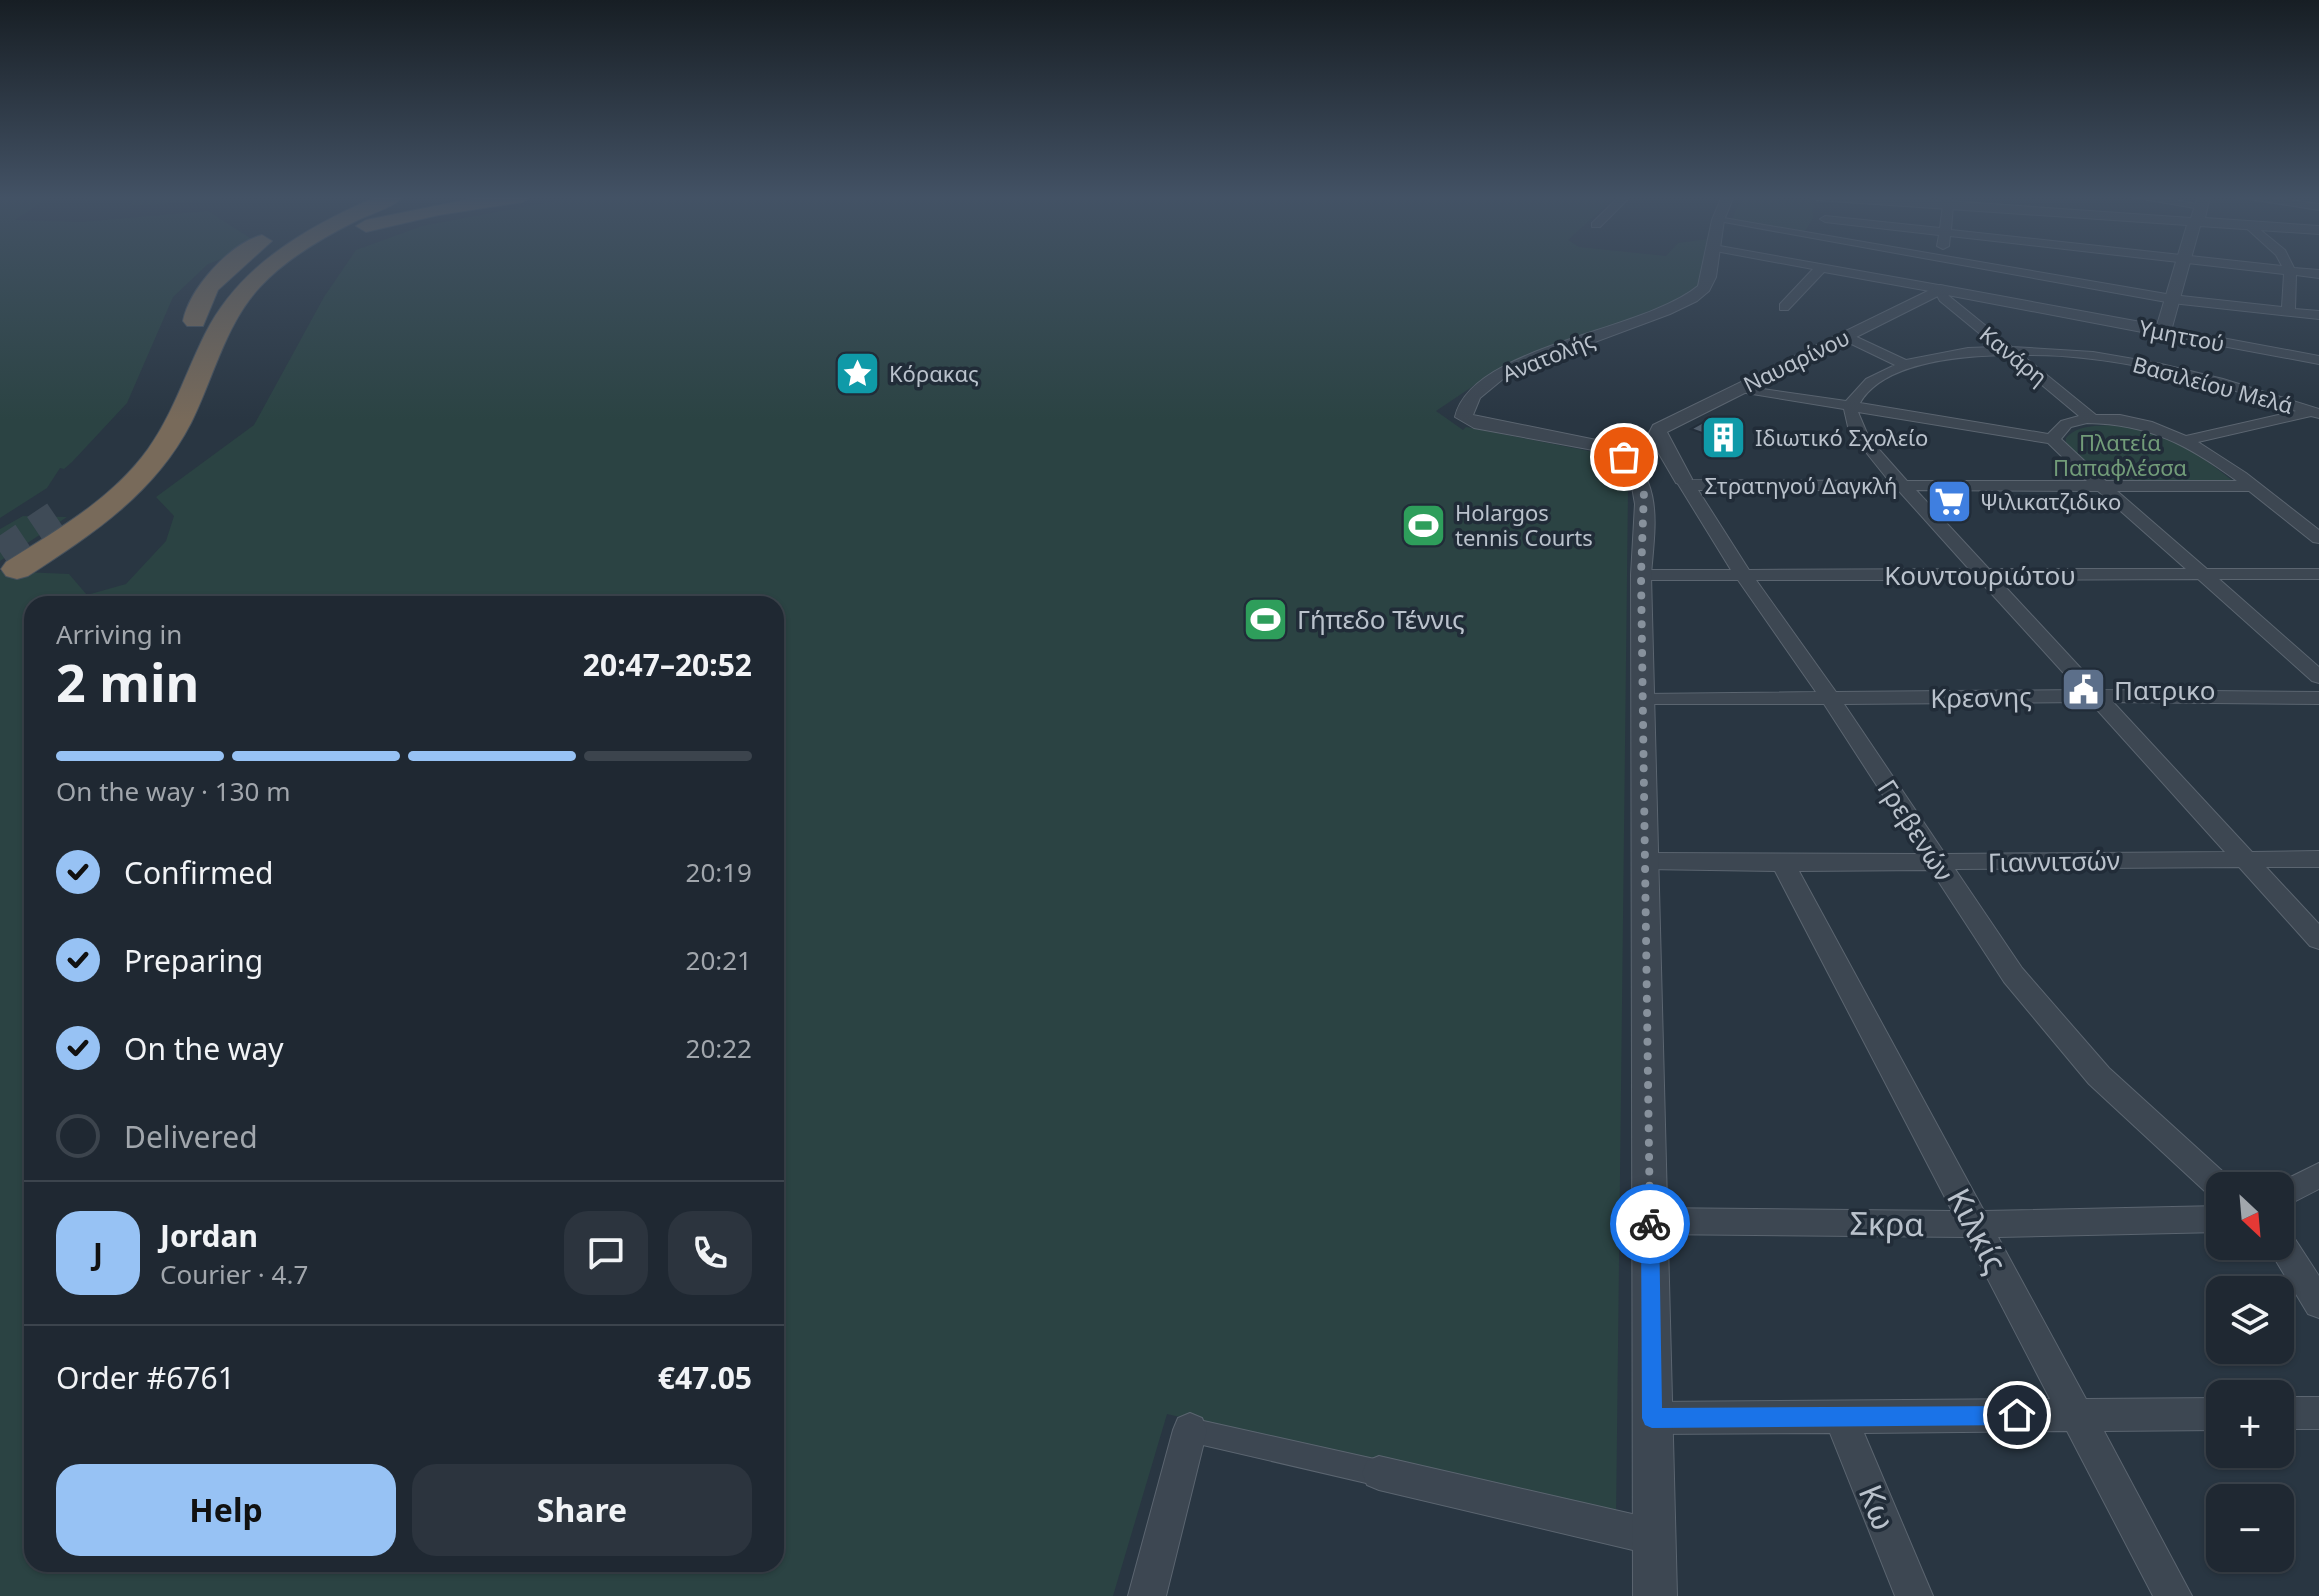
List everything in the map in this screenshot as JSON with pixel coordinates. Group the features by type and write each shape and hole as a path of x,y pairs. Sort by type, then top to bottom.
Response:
{"highway":[{"path":"183,347 200,302 227,270"},
{"path":"195,321 217,293 242,270"},
{"path":"17,569 93,518 121,495 157,457 197,384 227,315 240,295 269,270"},
{"path":"240,295 277,270"},
{"path":"55,515 124,457 147,426"}],"street":[{"name":"Ανατολής","path":"1673,462 1656,453 1617,452 1474,423 1464,417 1465,405 1480,386 1503,371 1692,298 1704,288 1710,270"},
{"path":"1784,307 1819,270"},
{"name":"Υμηττού","path":"1843,270 2319,360"},
{"path":"1940,287 1941,270"},
{"path":"2007,270 2172,299 2319,315"},
{"path":"2165,367 2172,299 2179,270"},
{"path":"2287,270 2319,274"},
{"path":"2288,312 2292,271"},
{"name":"Ναυαρίνου","path":"1644,488 1673,462 1659,429 1940,287"},
{"name":"Κανάρη","path":"1940,287 1944,298 2091,418"},
{"path":"1846,336 1905,365"},
{"name":"Βασιλείου Μελά","path":"1850,406 1860,390 1905,365 1968,353 2009,352 2084,355 2165,367 2317,412"},
{"path":"1740,388 2053,439 2061,450 2319,677"},
{"path":"1850,406 1850,418 1859,435 2319,940"},
{"path":"2187,440 2317,412"},
{"path":"2053,439 2055,431 2062,425 2091,418 2135,423 2187,440 2319,538"},
{"path":"1617,452 1644,488 1641,575 1655,1596"},
{"name":"Στρατηγού Δαγκλή","path":"1673,462 1903,485 2251,486"},
{"name":"Γρεβενών","path":"1673,462 1743,574 1831,700 2013,975 2099,1076 2206,1174"},
{"name":"Κουντουριώτου","path":"1641,575 2319,574"},
{"name":"Κρεσνης","path":"1643,700 2095,696 2319,698"},
{"name":"Γιαννιτσών","path":"1645,861 1783,863 2319,859"},
{"name":"Κιλκίς","path":"1783,863 2173,1596"},
{"path":"2294,1188 2319,1175"},
{"name":"Σκρα","path":"1650,1221 1975,1224 2206,1219"},
{"path":"2294,1253 2319,1271"},
{"path":"2291,1260 2319,1304"},
{"path":"2294,1413 2319,1413"},
{"path":"1652,1418 2206,1414"},
{"name":"Κω","path":"1841,1418 1914,1596"},
{"path":"1147,1596 1190,1430 1654,1537"}],"green space":[{"path":"0,270 201,270 173,297 127,403 72,462 64,469 60,468 47,488 0,518"},
{"path":"342,270 1706,270 1706,276 1691,295 1661,310 1500,368 1436,411 1463,430 1466,427 1604,454 1610,457 1628,490 1616,1519 1167,1414 1113,1596 0,1596 0,571 69,574 87,595 126,584 166,541 174,516 156,497 254,425 324,297"},
{"name":"Πλατεία Παπαφλέσσα","path":"2116,425 2150,432 2179,444 2233,481 2109,481 2066,445 2066,438 2076,430"},
{"path":"23,516 67,517 0,561 0,529"}],"building":[{"path":"1709,419 1733,428 1716,438 1691,429"}],"tunnel":[{"path":"0,552 55,515"}],"way so far":[{"path":"1624,457 1644,488 1641,575 1650,1224"}],"place":[{"name":"Κόρακας","path":"858,373"},
{"name":"Ιδιωτικό Σχολείο","path":"1724,437"},
{"name":"Ψιλικατζιδικο","path":"1949,501"},
{"name":"Holargos tennis Courts","path":"1424,525"},
{"name":"Γήπεδο Τέννις","path":"1266,619"},
{"name":"Πατρικο","path":"2083,690"}],"route":[{"path":"1650,1224 1652,1418 2017,1415"}]}
